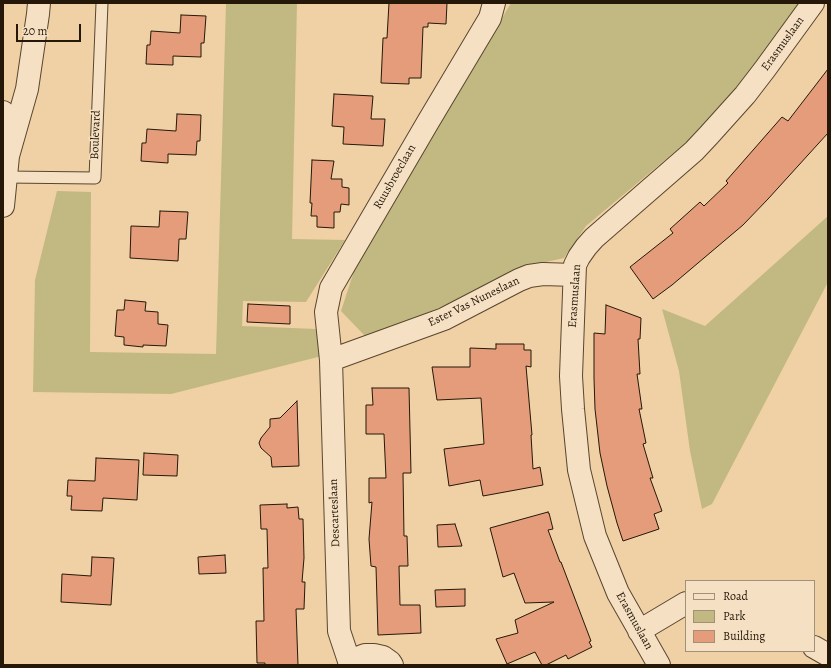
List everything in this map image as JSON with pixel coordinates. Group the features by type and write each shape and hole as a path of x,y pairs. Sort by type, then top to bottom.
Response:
{"street":[{"path":"3,206 7,167 27,89 39,3"},
{"name":"Ruusbroeclaan","path":"331,360 326,312 331,288 490,18 494,3"},
{"name":"Erasmuslaan","path":"659,665 618,593 596,536 579,470 571,376 575,266 579,257 594,238 694,151 709,135 745,95 813,3"},
{"path":"3,112 7,167"},
{"name":"Ester Vas Nuneslaan","path":"331,360 444,319 529,276 543,274 574,275"},
{"name":"Descarteslaan","path":"331,360 339,631 349,664 357,658 365,655 374,655 383,657 392,665"},
{"path":"639,631 685,604"},
{"path":"815,648 828,655"}],"lane":[{"name":"Boulevard","path":"7,167 95,178 102,3"}],"green space":[{"path":"226,3 297,3 292,239 345,240 306,302 243,301 242,326 316,329 322,356 171,394 33,392 35,280 57,191 91,192 90,352 216,354"},
{"path":"511,3 806,3 794,21 696,134 586,226 564,258 528,266 460,299 390,328 365,336 341,311 357,262"},
{"path":"828,216 828,282 712,504 702,509 690,451 679,371 662,309 705,326"}],"building":[{"path":"389,3 447,3 446,24 428,23 428,27 423,27 421,78 409,78 409,84 381,83 383,38 387,38"},
{"path":"181,15 206,16 204,43 201,43 201,57 173,56 173,65 146,64 147,45 150,45 151,31 180,33"},
{"path":"828,69 828,133 743,225 672,285 653,299 630,267 673,233 670,229 700,202 704,206 728,183 726,181 782,117 788,121"},
{"path":"334,94 373,96 371,119 385,119 383,146 343,144 344,127 332,126"},
{"path":"177,114 201,115 200,141 197,141 196,155 168,154 168,163 141,161 142,143 146,143 147,129 176,131"},
{"path":"312,160 334,161 331,179 342,179 342,187 349,188 349,205 341,204 340,212 334,212 334,228 317,227 317,216 311,216 312,203 310,203"},
{"path":"160,211 188,212 186,239 179,239 178,261 130,258 131,226 159,227"},
{"path":"125,300 146,302 145,311 158,312 158,324 168,325 166,346 143,345 143,347 124,345 124,337 115,336 117,310 124,310"},
{"path":"248,304 290,306 290,324 247,322"},
{"path":"606,305 641,318 640,339 638,339 640,374 637,374 642,409 639,409 646,443 643,444 653,478 650,478 662,511 654,514 659,529 623,541 607,486 600,453 595,409 594,333 605,334"},
{"path":"496,344 524,344 524,350 531,350 531,367 526,366 532,435 533,469 540,467 543,485 483,496 480,480 449,486 444,449 484,444 481,398 437,400 432,367 470,367 470,348 496,349"},
{"path":"372,388 409,388 411,473 403,473 404,536 407,536 408,566 399,566 400,605 420,605 421,633 378,635 376,567 371,566 369,539 372,502 369,503 369,478 386,478 384,434 366,434 366,405 373,405"},
{"path":"297,401 299,466 272,467 271,457 261,448 259,443 270,427 270,419 280,418"},
{"path":"144,453 178,455 177,476 143,475"},
{"path":"96,458 139,460 137,500 103,498 102,511 71,510 72,496 67,496 68,480 95,481"},
{"path":"287,504 287,508 298,507 299,519 303,519 304,558 302,582 305,582 304,609 296,609 298,665 265,665 265,663 257,663 256,621 264,621 263,568 268,568 267,529 261,529 260,505"},
{"path":"548,512 553,529 548,530 592,647 568,659 566,655 546,665 542,665 535,652 507,664 496,639 518,633 515,620 554,602 525,603 514,573 503,577 490,528"},
{"path":"455,524 462,546 438,547 437,525"},
{"path":"225,555 226,573 199,574 198,557"},
{"path":"92,557 114,558 111,605 61,602 62,574 91,576"},
{"path":"465,589 465,606 436,607 435,590"}]}
